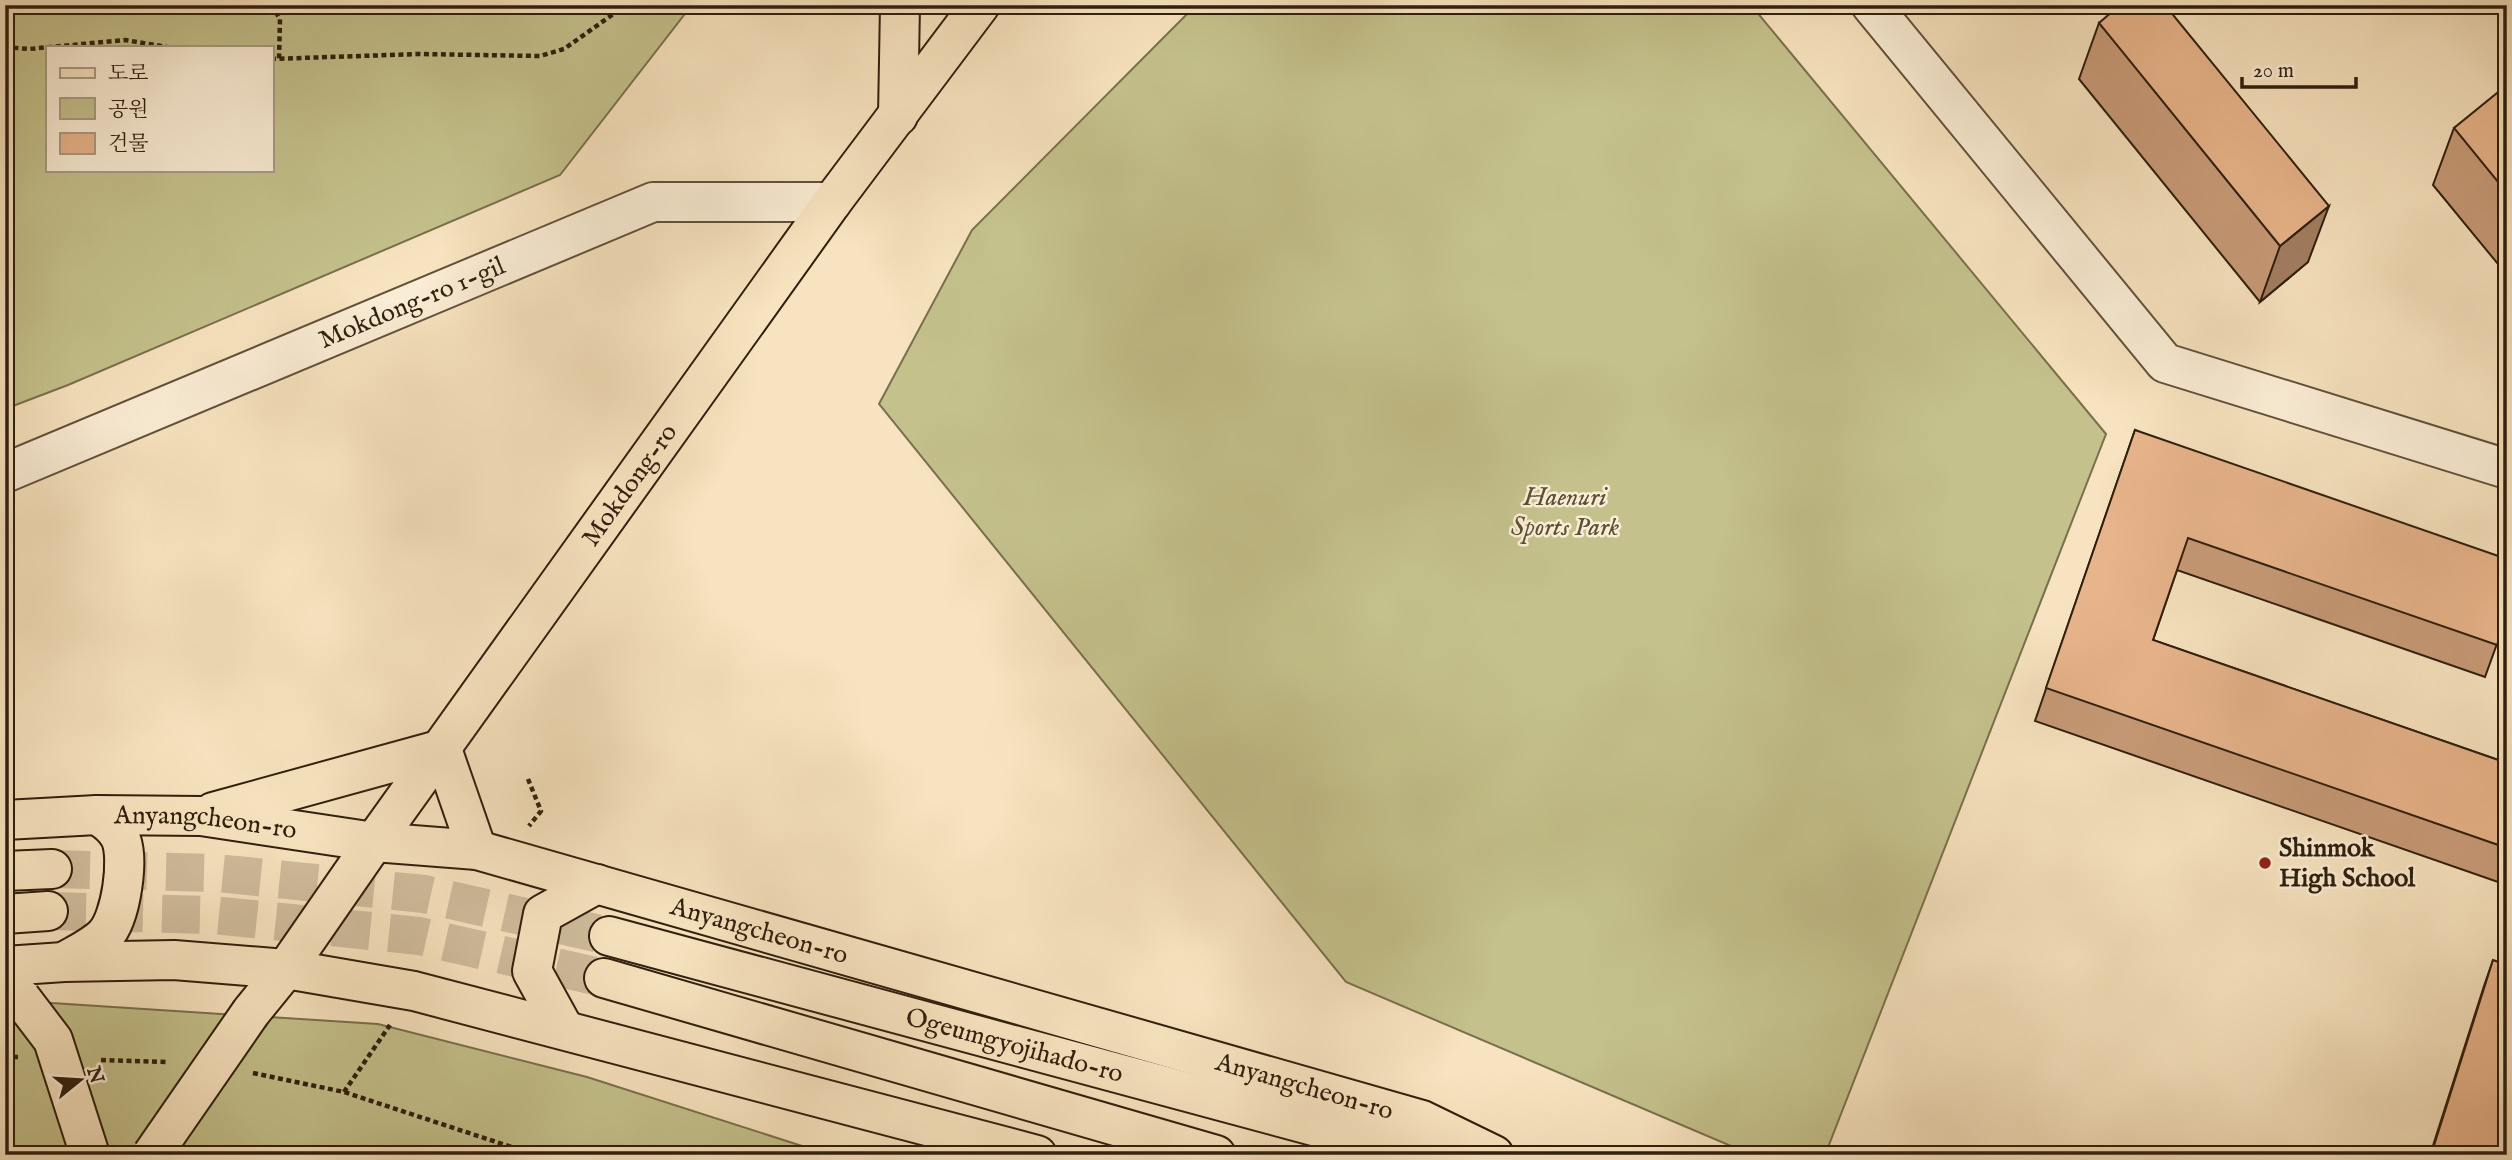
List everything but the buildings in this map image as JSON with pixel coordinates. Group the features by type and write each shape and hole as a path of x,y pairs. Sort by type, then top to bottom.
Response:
{"main road":[{"path":"898,116 900,5"},
{"name":"Mokdong-ro","path":"152,1155 251,1012 286,969 832,202 979,5"},
{"path":"201,816 442,749 477,850"},
{"path":"90,1155 53,1040 10,983 64,962 104,937 113,924 119,908 124,859 121,840 114,826 97,815"},
{"name":"Anyangcheon-ro","path":"5,820 97,815 201,816 374,842 477,850 1422,1120 1493,1155"},
{"path":"5,871 52,869"},
{"path":"564,1029 532,971 543,914 597,884"},
{"path":"5,914 48,911"},
{"name":"Ogeumgyojihado-ro","path":"609,936 1421,1155"},
{"path":"64,962 174,960 286,969 434,994 1037,1155"},
{"name":"Ogeumgyojihado-ro","path":"604,978 1216,1155"}],"street":[{"path":"1871,5 2165,363 2507,469"},
{"name":"Mokdong-ro 1-gil","path":"5,473 653,202 832,202"}],"path":[{"path":"271,5 280,19 279,59"},
{"path":"273,59 419,54 540,56 564,49 626,5"},
{"path":"61,46 125,40 161,46"},
{"path":"5,47 46,47"},
{"path":"524,833 541,811 528,779"},
{"path":"344,1092 398,1014"},
{"path":"5,1057 19,1057"},
{"path":"100,1059 181,1062"},
{"path":"249,1072 344,1092 536,1155"}],"green space":[{"path":"5,5 691,6 560,175 68,385 5,409"},
{"name":"Haenuri Sports Park","path":"1196,5 1751,5 2106,434 1825,1155 1752,1155 1346,982 879,404 972,230"},
{"path":"5,1000 378,1024 587,1077 830,1155 5,1155"}],"tunnel":[{"path":"52,869 217,873 424,894 609,936"},
{"path":"48,911 213,915 419,936 604,978"}],"place":[{"name":"Shinmok High School","path":"2265,863"}]}
